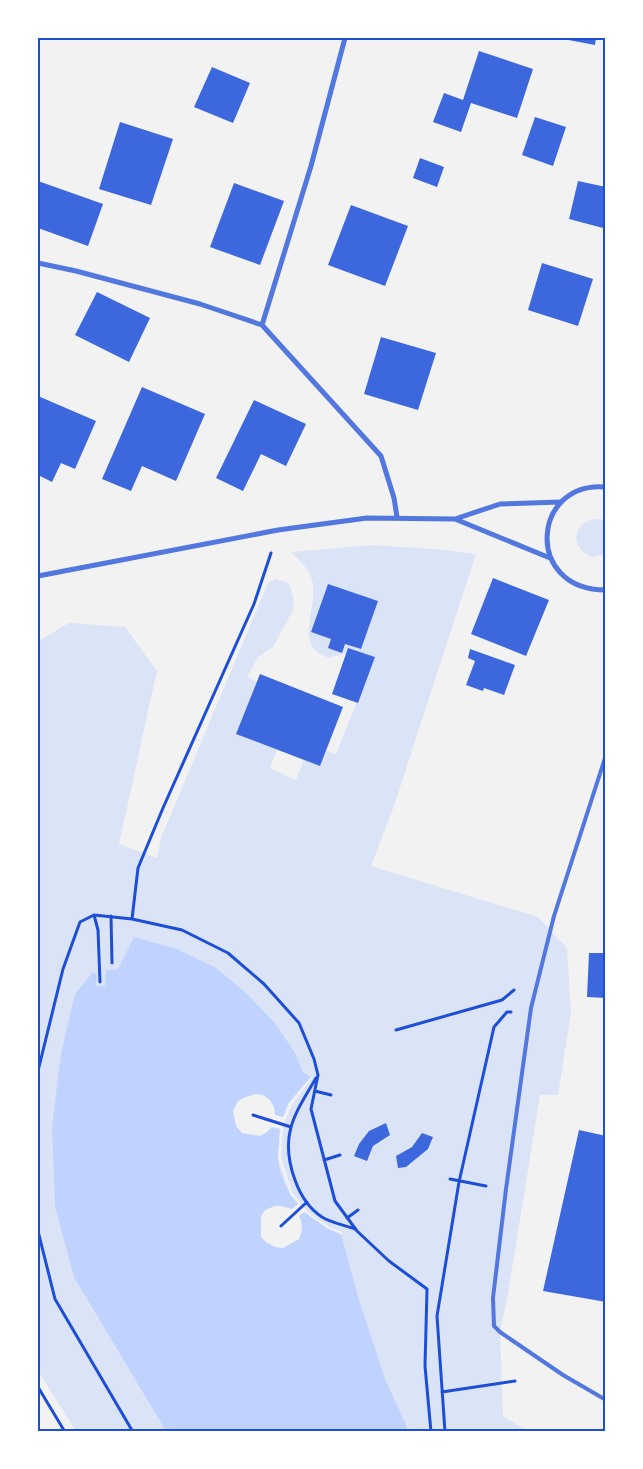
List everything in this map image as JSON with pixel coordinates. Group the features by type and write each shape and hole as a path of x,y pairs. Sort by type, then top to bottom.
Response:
{"street":[{"path":"262,325 311,166 345,38"},
{"path":"38,263 76,271 200,304 262,325 381,456 394,498 397,517"},
{"path":"606,487 582,488 560,502 552,515 546,544 550,558 566,579 578,586 592,590 606,590"},
{"path":"455,519 500,504 560,502"},
{"path":"38,576 278,530 366,518 455,519 550,558"}],"lane":[{"path":"606,755 554,916 531,1008 493,1298 494,1326 500,1332 563,1375 606,1400"}],"path":[{"path":"132,919 138,868 254,604 278,530"},
{"path":"94,915 98,930 100,982"},
{"path":"38,1071 63,969 80,922 94,915 132,919 182,930 228,953 264,984 299,1023 314,1059 318,1075 311,1109 335,1201 355,1229 389,1261 427,1289 425,1366 431,1432"},
{"path":"111,916 112,963"},
{"path":"396,1030 502,1000 541,967"},
{"path":"445,1432 437,1316 459,1182 494,1027 507,1012 531,1008"},
{"path":"318,1075 293,1119 287,1144 291,1170 300,1196 322,1217 355,1229"},
{"path":"315,1091 331,1095"},
{"path":"252,1115 291,1127"},
{"path":"324,1160 340,1155"},
{"path":"450,1179 506,1189"},
{"path":"282,1226 307,1202"},
{"path":"347,1218 358,1210"},
{"path":"38,1231 55,1300 133,1432"},
{"path":"442,1392 515,1381"},
{"path":"38,1387 64,1432"}],"shaded area":[{"path":"595,519 601,519 605,522 606,554 593,557 581,549 576,537 581,526"},
{"path":"371,545 436,549 476,554 394,806 371,866 538,917 567,948 571,1013 558,1095 540,1095 508,1294 500,1332 503,1416 527,1431 76,1431 38,1371 38,641 69,623 125,627 157,671 119,844 157,858 161,838 268,583 275,579 289,583 294,600 293,610 273,647 258,657 247,677 257,682 237,734 277,750 270,768 296,780 304,760 320,766 326,751 336,754 375,657 351,652 328,658 315,650 309,635 313,596 311,577 305,567 291,552"}],"water":[{"path":"134,937 177,949 216,968 246,993 274,1022 294,1051 303,1072 311,1077 294,1097 285,1112 278,1155 280,1170 290,1193 299,1204 319,1222 341,1234 359,1300 385,1379 407,1431 166,1431 74,1277 55,1206 52,1127 61,1054 75,994 93,972 97,975 96,986 105,986 106,970 118,969"}],"pier":[{"path":"311,1077 292,1105 286,1118 283,1129 281,1157 292,1192 300,1203 310,1214 328,1226 342,1232 343,1235 327,1228 304,1212 299,1216 302,1230 299,1239 283,1248 275,1247 261,1237 261,1216 265,1210 275,1206 292,1209 298,1204 290,1194 278,1158 280,1129 272,1127 260,1136 242,1133 236,1126 233,1111 238,1101 256,1094 263,1095 270,1100 274,1107 275,1115 283,1117 289,1103"}],"building":[{"path":"558,38 596,38 595,45"},
{"path":"479,51 533,69 517,118 471,103 461,132 433,122 444,93 463,100"},
{"path":"212,67 250,83 233,123 194,107"},
{"path":"535,117 566,127 553,166 522,155"},
{"path":"120,122 173,139 151,205 99,189"},
{"path":"420,158 444,167 437,187 413,178"},
{"path":"38,181 103,204 88,246 38,228"},
{"path":"578,181 606,187 606,215 603,228 569,219"},
{"path":"234,183 284,201 260,265 210,247"},
{"path":"351,205 408,226 385,286 328,265"},
{"path":"542,263 593,279 578,326 528,310"},
{"path":"97,292 150,318 129,362 75,335"},
{"path":"381,337 436,353 418,410 364,394"},
{"path":"142,387 205,414 176,481 142,466 131,491 102,479"},
{"path":"38,396 96,421 75,469 61,463 52,482 38,475"},
{"path":"254,400 306,424 286,466 261,454 243,491 216,478"},
{"path":"493,578 549,600 526,656 471,634"},
{"path":"328,584 378,601 361,649 345,644 342,653 328,648 331,639 311,632"},
{"path":"348,648 375,657 358,703 332,694"},
{"path":"470,649 515,665 504,695 484,688 483,691 466,685 475,661 468,658"},
{"path":"260,674 343,707 320,766 236,734"},
{"path":"589,953 606,953 606,998 587,997"},
{"path":"386,1123 390,1135 373,1146 367,1161 354,1156 359,1144 369,1131"},
{"path":"579,1130 606,1136 606,1302 543,1291"},
{"path":"422,1133 433,1137 428,1149 406,1167 398,1168 396,1156 412,1147"}]}
